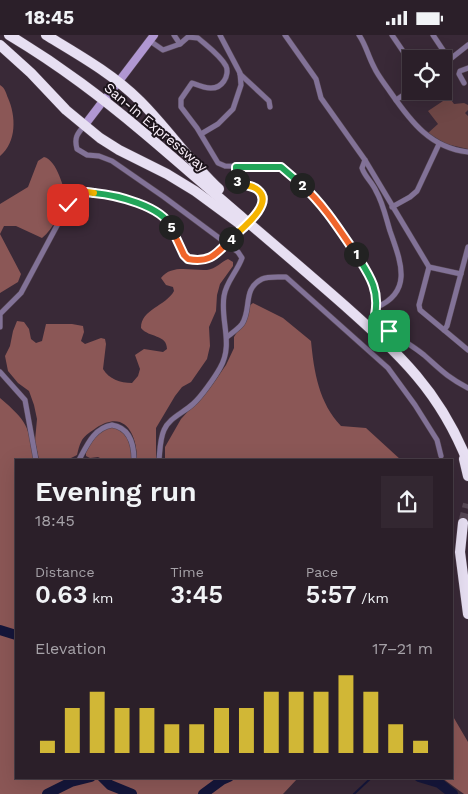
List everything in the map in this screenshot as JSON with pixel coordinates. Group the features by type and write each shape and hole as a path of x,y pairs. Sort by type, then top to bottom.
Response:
{"highway":[{"name":"San-In Expressway","path":"9,35 88,89 310,275 406,362 432,394 460,443 468,463"},
{"path":"46,35 119,82 140,101 206,177 234,203 250,224"},
{"path":"0,45 84,126 119,150 167,174 195,191 310,275"},
{"name":"San-In Expressway","path":"460,443 468,476"},
{"path":"462,523 460,552 468,614"}],"main road":[{"path":"107,97 152,38"},
{"path":"84,126 100,105"}],"street":[{"path":"174,35 180,44"},
{"path":"220,35 240,73 269,101 270,107"},
{"path":"285,35 316,79 321,98 365,160 429,267 419,308 468,350"},
{"path":"359,35 366,45 375,69 418,128 439,144 468,152"},
{"path":"392,35 402,50"},
{"path":"433,35 443,50"},
{"path":"152,38 163,50 180,44 188,37 198,38 222,60 227,68 226,78 222,84 215,88 208,88 192,83 181,99 181,107 201,134 218,163 236,167 281,167 286,169 328,212 370,278 376,291 377,307 375,315 389,331 423,355 452,380 468,388"},
{"path":"452,57 468,45"},
{"path":"464,83 459,74 460,71 468,68"},
{"path":"201,134 218,124 233,109 241,85 240,73"},
{"path":"396,99 402,95"},
{"path":"84,126 77,133 75,141 77,149 87,155 99,156 112,161 226,243 238,252 242,258 226,288 223,298 227,352 219,370 198,399 172,419 164,429 159,459"},
{"path":"392,207 417,191 439,144"},
{"path":"365,160 362,168 365,176 376,190 401,262 401,278 395,296 377,307"},
{"path":"0,327 0,314 21,293 68,205 87,192 113,195 154,210 167,218 184,255 188,259 205,261 217,253 259,210 264,202 263,195 258,190 238,183 236,167"},
{"path":"444,331 447,326 468,247"},
{"path":"429,267 461,274"},
{"path":"227,337 243,323 247,310 247,298 261,279 286,277 388,368 415,405 437,440 441,456"},
{"path":"0,372 25,399 36,459"},
{"path":"80,459 87,444 95,434 101,428 112,425 123,429 128,434 134,449 134,459"}],"shaded area":[{"path":"0,85 7,94 11,105 13,128 10,144 0,156"},
{"path":"444,100 451,100 454,104 464,103 468,105 468,110 465,113 468,116 468,149 446,144 428,133 438,124 428,111"},
{"path":"44,157 49,159 59,175 67,200 53,225 42,238 16,226 4,226 0,234 0,204 28,187 38,161"},
{"path":"0,234 21,274 18,282 0,293"},
{"path":"228,259 233,262 233,266 220,284 217,295 216,311 209,327 210,346 207,359 191,382 182,387 175,396 156,428 156,459 137,459 132,433 122,423 115,421 96,428 83,438 77,455 69,459 39,459 35,441 37,419 34,405 29,391 18,383 8,371 5,356 17,321 24,322 29,329 31,339 36,343 42,341 46,324 83,326 84,332 81,341 85,344 101,338 105,339 103,369 105,372 115,380 132,383 138,376 140,369 135,355 144,349 163,352 167,349 166,344 161,338 141,328 145,316 174,291 173,287 166,285 161,278 165,274 176,270 207,270 216,267"},
{"path":"253,303 283,318 311,341 319,387 327,407 334,417 341,426 366,428 400,459 165,459 165,447 181,419 212,385 226,365 234,348 234,337 249,312 249,306"},
{"path":"0,398 16,413 25,425 34,459 15,459 15,779 297,779 283,794 0,794"},
{"path":"111,427 117,428 125,434 131,449 132,459 102,459 86,456 88,446 94,436 100,431"},
{"path":"453,716 468,742 468,794 464,794 443,779 453,779"}],"waterway":[{"path":"0,630 15,635"},
{"path":"47,794 71,782 83,779"},
{"path":"104,779 110,785 132,794"},
{"path":"203,794 224,779"},
{"path":"354,794 370,779"},
{"path":"426,779 439,783 453,794"}],"tunnel":[{"path":"463,523 468,504"}],"route":[{"path":"68,205 87,192 113,195 154,210 167,218 184,255 188,259 205,261 217,253 259,210 264,202 263,195 258,190 238,183 236,167 281,167 286,169 328,212 356,254 376,291 377,307 375,315 389,331"}]}
